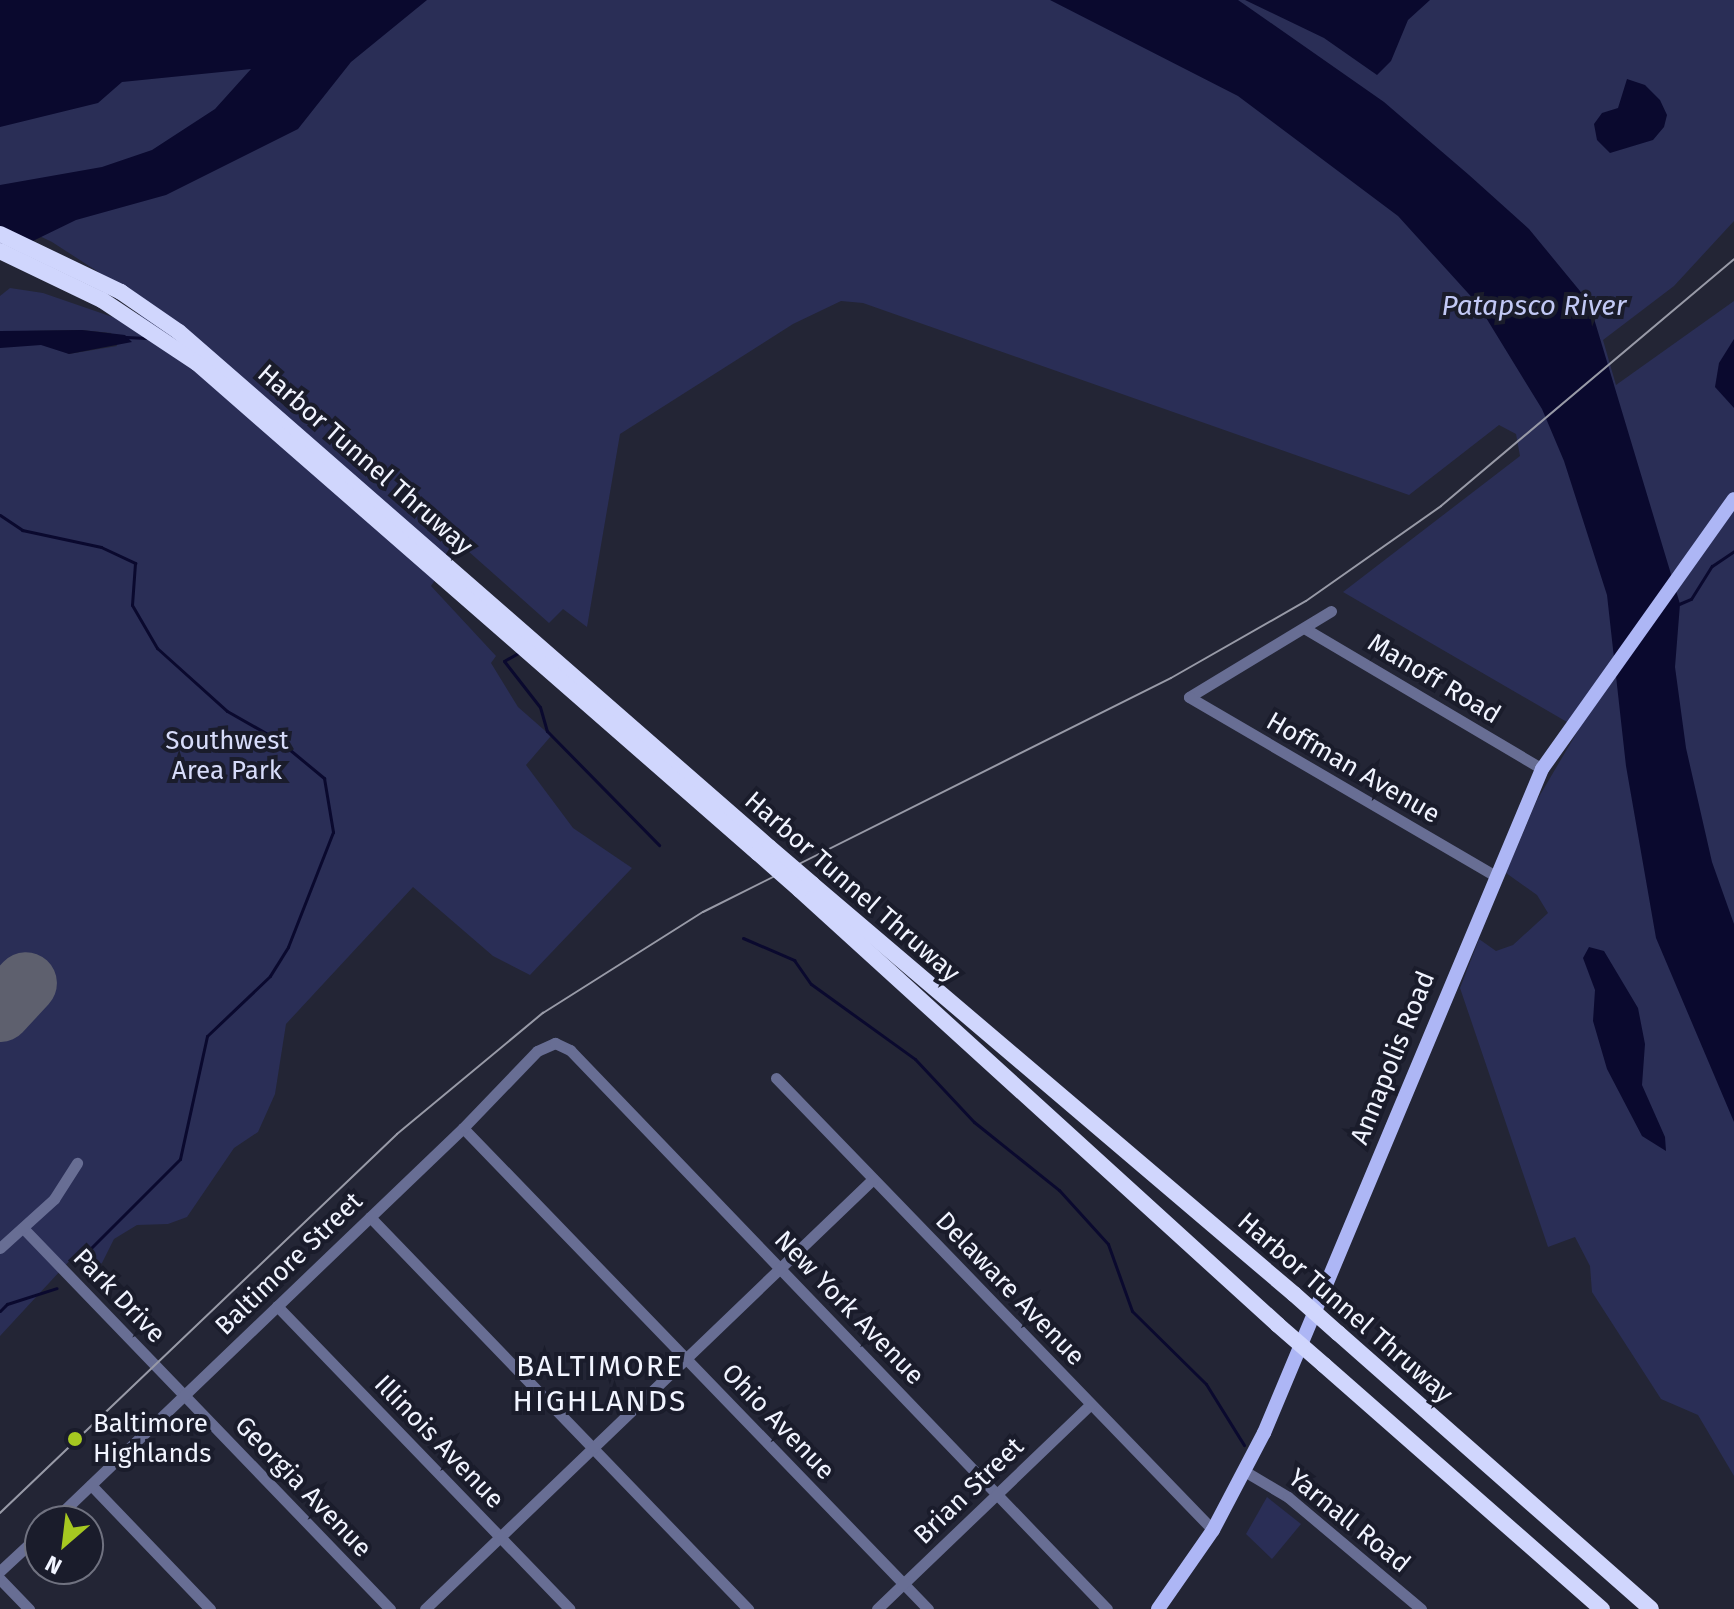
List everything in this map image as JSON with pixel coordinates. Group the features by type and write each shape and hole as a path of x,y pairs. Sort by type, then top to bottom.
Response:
{"highway":[{"name":"Harbor Tunnel Thruway","path":"0,234 121,292 179,332 806,887 1278,1325 1602,1609"},
{"name":"Harbor Tunnel Thruway","path":"0,251 102,300 197,363 586,694"},
{"name":"Harbor Tunnel Thruway","path":"806,887 1294,1294 1651,1609"}],"main road":[{"name":"Annapolis Road","path":"1158,1609 1213,1530 1246,1472 1542,769 1734,499"}],"street":[{"path":"1304,628 1331,611"},
{"name":"Hoffman Avenue","path":"1304,628 1189,697 1495,876"},
{"name":"Manoff Road","path":"1304,628 1542,769"},
{"name":"Baltimore Street","path":"70,1505 463,1128 537,1051 555,1043"},
{"name":"New York Avenue","path":"555,1043 570,1050 1107,1609"},
{"name":"Delaware Avenue","path":"776,1078 1213,1530"},
{"name":"Ohio Avenue","path":"463,1128 928,1609"},
{"path":"0,1248 60,1192 77,1163"},
{"path":"425,1609 873,1179"},
{"path":"370,1217 748,1609"},
{"name":"Park Drive","path":"23,1228 184,1395"},
{"name":"Illinois Avenue","path":"277,1306 570,1609"},
{"name":"Georgia Avenue","path":"184,1395 390,1609"},
{"name":"Brian Street","path":"877,1609 1091,1404"},
{"name":"Yarnall Road","path":"1246,1472 1288,1497 1421,1609"},
{"path":"91,1485 210,1609"},
{"path":"0,1571 24,1549"},
{"path":"0,1579 29,1609"}],"green space":[{"name":"Southwest Area Park","path":"0,0 1734,0 1734,221 1674,286 1603,340 1616,385 1734,301 1734,1476 1698,1415 1661,1399 1592,1292 1590,1266 1575,1237 1548,1247 1460,988 1479,939 1496,951 1513,945 1548,913 1537,895 1506,873 1537,800 1579,729 1343,592 1520,456 1516,434 1499,425 1409,495 863,303 841,301 793,324 620,434 587,627 563,609 549,623 468,551 454,552 431,586 496,656 491,663 518,707 551,736 526,765 573,828 632,868 530,975 493,956 413,887 286,1024 275,1094 258,1132 234,1148 187,1217 168,1224 137,1225 114,1239 102,1263 88,1271 74,1256 0,1336 0,296 10,288 43,293 130,323 151,306 52,242 0,217","holes":["25,331 111,333 117,346 69,354"]},
{"path":"1267,1497 1301,1524 1272,1559 1246,1534"}],"water":[{"path":"0,0 427,0 351,62 298,129 166,195 76,220 0,257 0,185 102,167 152,150 215,109 251,69 122,82 98,103 0,127"},
{"name":"Patapsco River","path":"1050,0 1238,0 1384,102 1469,175 1529,229 1589,302 1680,604 1675,667 1686,748 1712,862 1734,924 1734,1122 1656,938 1626,766 1607,595 1564,461 1542,409 1477,303 1398,216 1238,96"},
{"path":"1245,0 1430,0 1408,20 1391,61 1377,75 1324,38"},
{"path":"1627,79 1645,85 1660,100 1667,115 1664,127 1653,140 1610,153 1597,140 1594,124 1602,113 1618,108"},
{"path":"82,330 125,335 132,342 69,354 41,345 0,348 0,331"},
{"path":"1734,339 1734,408 1715,387 1719,363"},
{"path":"1589,947 1604,951 1638,1008 1645,1044 1642,1085 1665,1137 1666,1151 1642,1136 1607,1069 1593,1021 1595,990 1583,958"}],"waterway":[{"path":"126,337 146,338"},
{"path":"0,515 22,530 101,547 135,563 132,605 157,648 227,711 278,740 324,778 333,832 288,947 270,976 207,1036 180,1159 82,1257"},
{"path":"1679,604 1691,599 1712,566 1734,551"},
{"path":"520,652 504,661 540,707 547,731 659,845"},
{"path":"743,938 794,960 811,984 915,1059 974,1122 1059,1190 1108,1244 1132,1311 1206,1384 1244,1445"},
{"path":"0,1311 7,1304 57,1288"}],"runway":[{"path":"0,1011 26,983"}],"tram line":[{"path":"0,1513 397,1134 543,1013 703,912 1171,678 1306,601 1441,506 1734,259"}],"place":[{"name":"Baltimore Highlands","path":"75,1439"}],"district":[{"name":"BALTIMORE HIGHLANDS","path":"600,1383"}]}
